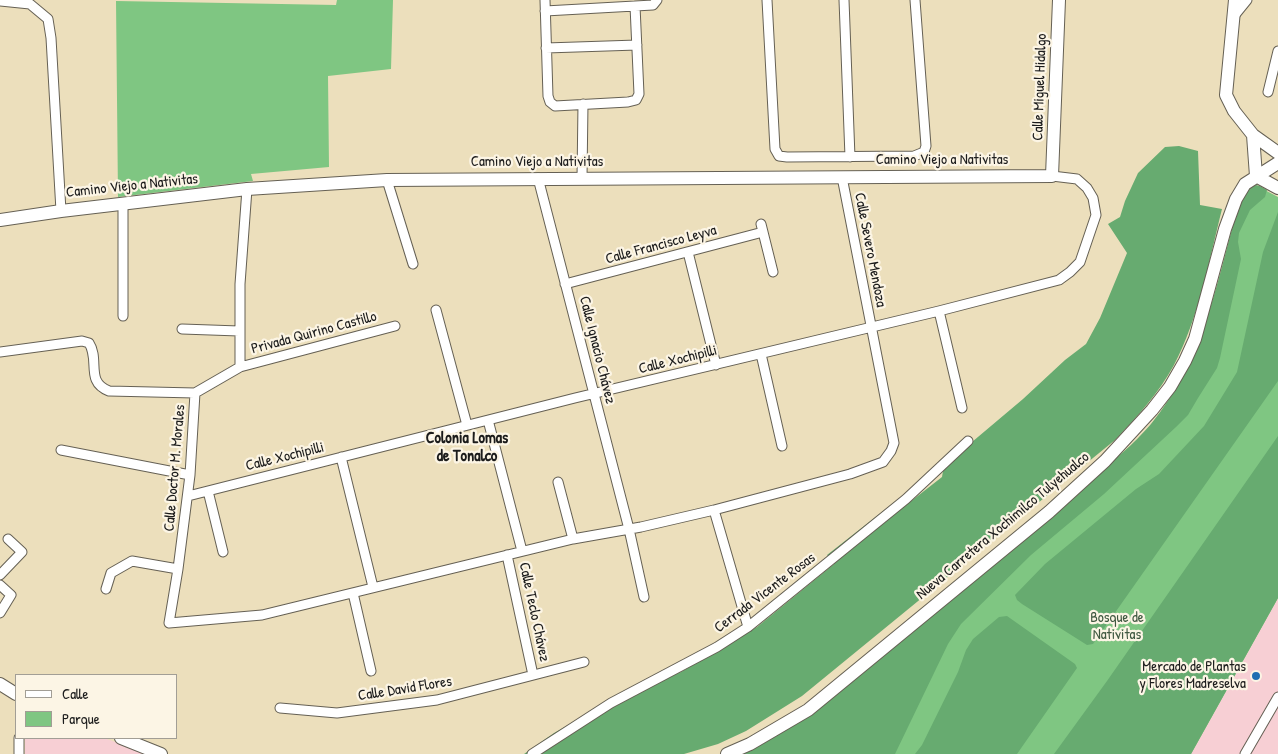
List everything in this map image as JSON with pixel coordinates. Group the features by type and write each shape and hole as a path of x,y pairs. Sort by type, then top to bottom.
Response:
{"street":[{"path":"545,0 548,96 550,102 555,106 636,100 639,94 635,6"},
{"path":"545,11 652,5 658,0"},
{"path":"768,0 776,149 779,156 787,157 914,156 924,152 926,146 915,0"},
{"path":"844,0 850,157"},
{"name":"Calle Miguel Hidalgo","path":"1052,176 1058,0"},
{"path":"1235,0 1226,95 1234,111 1253,135 1278,153"},
{"path":"1234,16 1247,0"},
{"path":"0,1 30,4 48,19 51,38 61,210"},
{"path":"546,48 637,45"},
{"path":"1268,92 1278,51"},
{"path":"582,178 583,104"},
{"path":"1253,135 1256,176 1278,188"},
{"name":"Nueva Carretera Xochimilco Tulyehualco","path":"727,754 750,744 808,710 1049,512 1105,461 1152,410 1170,387 1195,339 1225,229 1236,199 1245,184 1278,163"},
{"name":"Camino Viejo a Nativitas","path":"0,220 61,210 246,189 387,180 1052,176 1077,179"},
{"name":"Calle Severo Mendoza","path":"714,510 850,474 883,462 891,452 894,443 842,177"},
{"name":"Calle Ignacio Chávez","path":"538,178 629,528 644,597"},
{"name":"Calle Xochipilli","path":"188,496 467,425 1059,280 1080,262 1096,215 1092,198 1087,188 1077,179"},
{"path":"387,180 413,264"},
{"path":"240,367 240,284 246,189"},
{"path":"122,204 123,316"},
{"name":"Calle Francisco Leyva","path":"565,284 688,252 762,228 774,272"},
{"path":"688,252 716,365"},
{"path":"436,310 467,425"},
{"path":"938,311 962,408"},
{"name":"Privada Quirino Castillo","path":"240,367 395,326"},
{"path":"182,329 239,331"},
{"path":"0,352 82,341 90,343 92,348 95,380 100,388 109,391 195,393"},
{"path":"761,354 782,446"},
{"name":"Calle Doctor M. Morales","path":"240,367 195,393 188,496 169,623 262,615 353,593"},
{"path":"488,420 522,551"},
{"name":"Cerrada Vicente Rosas","path":"532,754 611,703 717,647 748,627 906,499 968,442"},
{"path":"61,450 190,475"},
{"path":"341,457 373,587"},
{"path":"558,482 573,538"},
{"path":"208,491 223,552"},
{"path":"371,672 353,593 573,538 714,510 748,627"},
{"path":"0,575 22,552 8,539"},
{"name":"Calle Teclo Chávez","path":"507,556 533,675"},
{"path":"106,589 111,573 132,561 178,569"},
{"path":"0,585 11,595 0,613"},
{"name":"Calle David Flores","path":"280,708 337,713 445,699 584,662"},
{"path":"0,684 15,693"},
{"path":"1246,754 1278,697"},
{"path":"19,739 19,754"},
{"path":"124,739 161,754"}],"shaded area":[{"name":"Mercado de Plantas y Flores Madreselva","path":"1278,598 1278,754 1191,754"},
{"path":"25,739 107,739 148,754 25,754"}],"green space":[{"path":"337,0 393,0 391,69 328,76 329,167 251,174 253,181 118,197 116,1 336,5"},
{"path":"1179,146 1198,151 1200,205 1222,209 1203,288 1183,347 1174,365 1154,395 1115,440 802,696 746,731 718,744 684,754 524,754 554,733 621,695 681,672 757,627 834,564 827,555 896,501 901,509 942,477 943,471 972,442 1065,360 1086,344 1100,318 1127,253 1108,224 1120,217 1138,173 1165,147"},
{"path":"1256,185 1267,190 1265,197 1250,210 1239,233 1238,242 1241,259 1220,358 1217,368 1188,415 1104,494 1031,555 961,624 948,644 895,754 733,754 759,743 1093,478 1151,424 1184,374 1196,348 1206,322 1238,207 1246,192"},
{"name":"Bosque de Nativitas","path":"1257,186 1278,197 1278,598 1191,754 742,754 770,741 1155,426 1199,354 1233,232"},
{"path":"1278,212 1278,381 1093,644 1087,645 1022,604 1015,595 1045,564 1136,489 1159,474 1204,426 1237,372 1263,252"},
{"path":"1278,436 1278,598 1191,754 1054,754 1107,681"},
{"path":"1007,616 1075,664 1077,668 1017,754 915,754 922,745 958,672 966,650 973,639 999,617"}],"place":[{"name":"Mercado de Plantas y Flores Madreselva","path":"1256,676"}],"district":[{"name":"Colonia Lomas de Tonalco","path":"467,448"}]}
